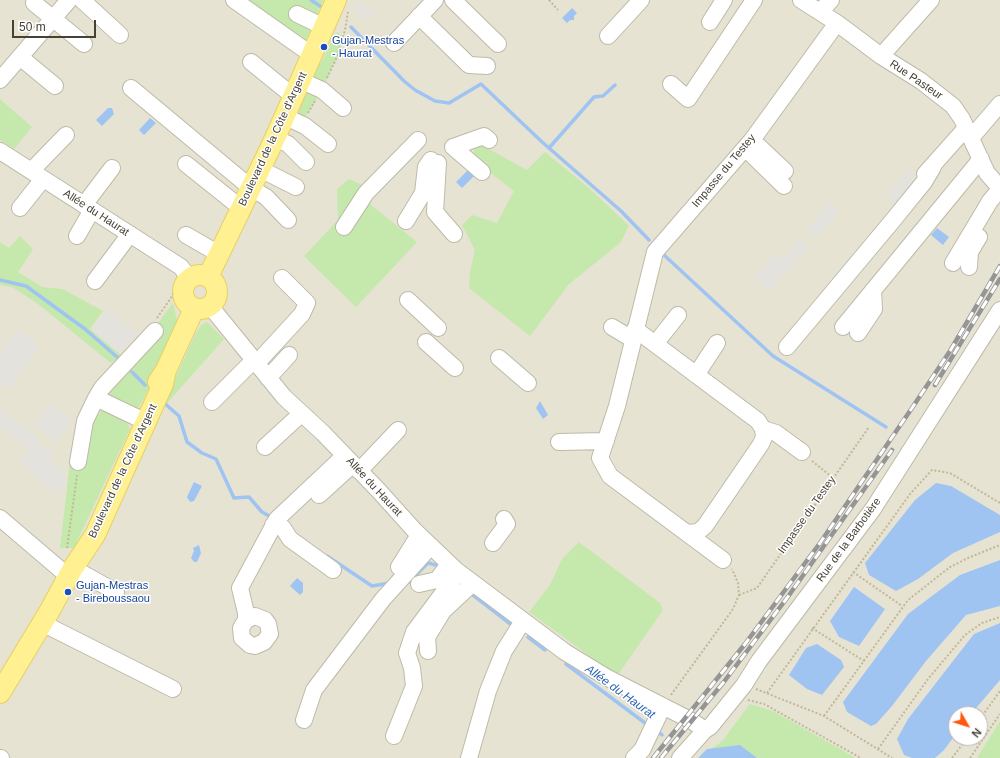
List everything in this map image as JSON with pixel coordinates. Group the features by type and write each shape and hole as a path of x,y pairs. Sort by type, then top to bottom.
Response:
{"main road":[{"name":"Boulevard de la Côte d'Argent","path":"199,278 219,254 275,138 336,0"},
{"path":"199,278 212,280 217,291 214,302 202,307 186,303 182,292 183,287 199,278"},
{"name":"Boulevard de la Côte d'Argent","path":"3,682 42,623 70,567 82,538 142,420 149,396 166,370 202,307"}],"street":[{"path":"0,80 69,0"},
{"path":"82,0 120,35"},
{"path":"234,0 312,55"},
{"path":"394,43 435,0"},
{"path":"453,0 498,44"},
{"path":"608,36 641,0"},
{"path":"710,22 724,0"},
{"path":"671,84 688,99 754,0"},
{"name":"Rue Pasteur","path":"801,0 820,7 837,23 881,56 921,81 953,106 987,173 1000,189"},
{"path":"820,7 831,0"},
{"path":"881,56 930,0"},
{"path":"34,3 84,44"},
{"path":"297,14 324,27"},
{"path":"419,16 469,65 487,66"},
{"name":"Impasse du Testey","path":"723,560 610,476 600,458 618,406 634,334 655,252 748,144 837,23"},
{"path":"20,57 55,86"},
{"path":"251,62 297,88 322,90 343,108"},
{"path":"132,88 251,188 266,197 288,220"},
{"path":"889,215 920,178 1000,104"},
{"path":"284,116 305,126 328,144"},
{"path":"20,208 37,175 66,135"},
{"path":"482,172 453,147 484,136 489,140"},
{"path":"275,138 288,144 306,162"},
{"path":"344,227 366,194 418,140"},
{"path":"748,144 785,178"},
{"name":"Allée du Haurat","path":"1,153 199,278"},
{"path":"843,327 981,159"},
{"path":"406,221 424,193 426,167 435,161 436,212 454,234"},
{"path":"186,164 241,208"},
{"path":"787,347 924,182 933,167"},
{"path":"77,236 88,207 112,168"},
{"path":"260,169 296,187"},
{"path":"953,263 990,200 1000,189"},
{"path":"969,267 970,252 1000,198"},
{"path":"95,273 127,232"},
{"path":"186,236 219,254"},
{"path":"212,402 255,362 302,314 307,303 282,278"},
{"path":"858,333 874,309 873,290"},
{"path":"408,300 438,328"},
{"name":"Allée du Haurat","path":"202,307 255,362 284,397 352,464 419,535 454,568 565,652 599,673 663,706 705,730"},
{"name":"Rue de la Barbotière","path":"680,758 705,730 746,692 759,661 872,509 1000,310"},
{"path":"655,344 678,315"},
{"path":"612,327 634,334 655,344 758,421 763,429 761,444 705,526 698,532 688,533"},
{"path":"78,462 85,421 96,398 102,388 155,331"},
{"path":"426,342 455,368"},
{"path":"696,375 717,343"},
{"path":"268,378 289,355"},
{"path":"499,358 528,383"},
{"path":"96,398 142,420"},
{"path":"265,447 301,414"},
{"path":"763,429 776,433 802,452"},
{"path":"246,620 240,588 277,519 398,430"},
{"path":"558,442 606,440"},
{"path":"319,495 352,464"},
{"path":"0,518 70,567 116,592"},
{"path":"493,543 508,524 504,519"},
{"path":"273,525 283,528 290,539 333,570"},
{"path":"399,567 419,535"},
{"path":"304,720 314,690 383,599 430,546"},
{"path":"419,584 437,580 454,568"},
{"path":"394,736 414,686 412,668 407,653 414,632 454,568"},
{"path":"428,651 427,637 432,627 443,610 472,583"},
{"path":"469,758 488,692 504,651 523,621"},
{"path":"42,623 173,689"},
{"path":"634,758 642,750 652,726 663,706"}],"path":[{"path":"549,0 558,10"},
{"name":"Impasse du Testey","path":"739,595 757,588 868,427"},
{"path":"802,452 833,478"},
{"path":"70,567 78,462"},
{"path":"766,692 910,494 932,470 950,473 1000,504"},
{"path":"824,716 902,606 950,568 968,558 1000,545"},
{"path":"663,706 733,609 739,595 734,572 723,560"},
{"path":"853,572 902,606"},
{"path":"878,749 928,679 965,635 982,623 1000,617"},
{"path":"812,628 864,661"},
{"path":"988,708 1000,691"},
{"path":"746,692 766,692 824,716 892,758"},
{"path":"746,692 764,704 861,758"},
{"path":"970,758 1000,714"},
{"path":"952,758 960,746"}],"shaded area":[{"path":"0,0 1000,0 1000,721 988,740 988,706 948,706 948,746 984,746 977,758 856,758 751,704 722,741 698,758 0,758"},
{"path":"356,3 369,6 375,12 366,19 356,10"},
{"path":"908,169 920,178 897,206 888,198 892,193 890,191"},
{"path":"826,201 840,213 816,238 807,230 822,212"},
{"path":"800,238 809,246 770,292 754,277 774,253 782,259"},
{"path":"108,310 137,334 119,353 91,330"},
{"path":"18,329 40,345 7,390 0,385 0,352"},
{"path":"51,403 73,420 55,442 34,425"},
{"path":"0,409 39,438 36,442 53,452 49,458 66,473 62,479 65,483 64,493 55,486 52,492 20,463 30,449 0,426"}],"green space":[{"path":"234,0 323,0 303,47"},
{"path":"338,32 343,38 337,57 324,85 313,82 311,75 321,63 335,34"},
{"path":"302,89 320,93 303,120 294,117"},
{"path":"0,99 32,127 14,149 0,140"},
{"path":"473,146 485,147 527,170 545,152 590,189 629,226 620,243 569,284 530,336 469,288 470,272 475,250 462,225 472,215 497,223 514,191 475,161"},
{"path":"349,179 362,185 371,205 417,242 356,307 304,256 338,220 337,189"},
{"path":"20,236 33,249 18,272 42,287 63,289 103,311 90,329 121,355 111,363 38,304 12,287 0,285 0,242 9,248"},
{"path":"173,303 177,320 173,343 139,407 133,410 110,398 109,394 113,387 158,335 158,323"},
{"path":"207,322 224,339 160,411 195,335 201,325"},
{"path":"105,410 126,421 130,429 74,548 60,548 70,462 84,463 93,422 101,411"},
{"path":"579,542 660,603 663,610 617,676 529,612 550,585 562,559"},
{"path":"750,704 773,711 856,758 698,758 722,741"},
{"path":"1000,721 1000,758 977,758 984,746 988,746 988,740"}],"water":[{"path":"572,8 577,13 574,16 574,20 570,20 567,23 562,18"},
{"path":"108,108 112,108 114,114 102,126 96,120"},
{"path":"150,118 156,123 144,135 139,130"},
{"path":"468,170 474,176 462,188 456,182"},
{"path":"937,228 949,237 943,245 931,235"},
{"path":"540,401 548,415 543,419 536,408"},
{"path":"194,482 202,486 194,501 190,502 187,497"},
{"path":"936,483 951,486 1000,515 1000,532 953,553 918,579 896,591 869,575 865,563 915,500"},
{"path":"199,545 201,553 197,562 194,562 191,558 194,551 193,548"},
{"path":"1000,560 1000,606 966,615 926,661 892,706 876,724 871,726 847,712 843,702 908,614 960,575"},
{"path":"297,578 303,583 303,592 300,595 290,586"},
{"path":"854,587 885,609 859,646 839,637 830,621"},
{"path":"1000,623 1000,680 978,706 948,706 948,745 935,758 912,758 904,755 897,739 908,719 974,634"},
{"path":"817,644 841,660 844,667 822,695 807,689 789,675 806,648"},
{"path":"740,745 757,758 698,758 707,749"}],"waterway":[{"path":"311,0 320,6"},
{"path":"351,27 404,81 415,90 435,101 449,103 481,84 541,141 621,211 649,240"},
{"path":"549,148 594,97 603,96 615,85"},
{"path":"664,255 773,356 886,427"},
{"path":"0,280 26,286 85,329 117,357"},
{"path":"132,372 145,385"},
{"path":"163,402 179,416 187,442 202,453 216,459 234,498 249,497 262,512 271,517"},
{"path":"327,556 372,586 390,583"},
{"path":"409,582 428,563 436,565"},
{"path":"469,592 513,626"},
{"path":"528,637 545,650"},
{"name":"Allée du Haurat","path":"566,664 649,726"},
{"name":"Allée du Haurat","path":"656,730 662,735"}],"railway":[{"path":"653,758 745,644 820,543 950,351 1000,266"},
{"path":"935,385 1000,279"},
{"path":"661,758 723,683 787,598 892,450"}],"place":[{"name":"Gujan-Mestras - Haurat","path":"324,47"},
{"name":"Gujan-Mestras - Bireboussaou","path":"68,592"}]}
